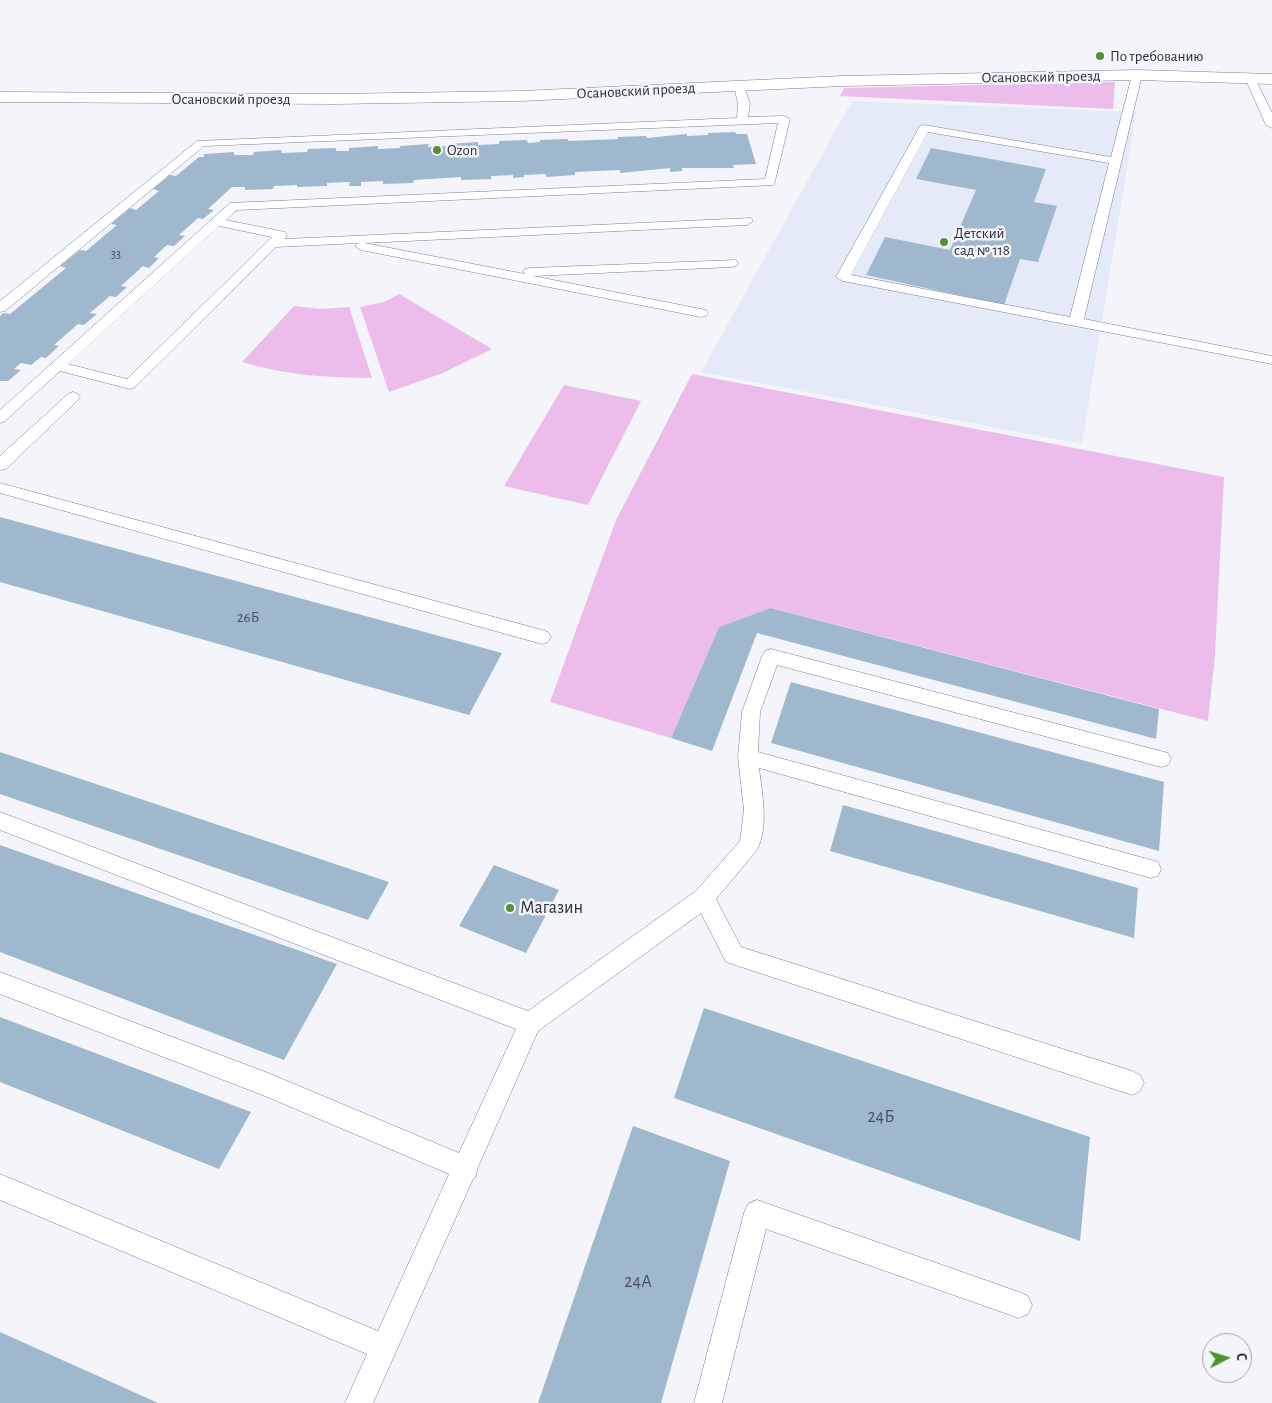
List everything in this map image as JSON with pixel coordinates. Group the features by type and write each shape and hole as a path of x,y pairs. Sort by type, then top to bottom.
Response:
{"street":[{"name":"Осановский проезд","path":"0,97 364,99 521,96 843,81 1137,75 1272,79"}],"lane":[{"path":"1076,322 1137,75"},
{"path":"1250,78 1272,124"},
{"path":"739,86 744,104 742,121"},
{"path":"0,308 201,143 784,119 770,182 234,206 0,418"},
{"path":"1116,161 924,128 843,277 1272,360"},
{"path":"274,243 747,221"},
{"path":"57,366 130,384 281,235 216,222"},
{"path":"330,240 700,313"},
{"path":"501,274 731,263"},
{"path":"0,465 73,397"},
{"path":"0,488 542,637"},
{"path":"359,1403 466,1169 530,1023 704,898 750,844 754,810 748,757 751,712 771,656 1161,759"},
{"path":"748,757 1151,869"},
{"path":"0,821 530,1023"},
{"path":"704,898 734,955 1132,1083"},
{"path":"0,983 268,1085 466,1169"},
{"path":"0,1187 384,1347"},
{"path":"708,1403 757,1213 1018,1305"}],"shaded area":[{"path":"1115,82 1113,109 840,96 844,88"},
{"name":"Детский сад № 118","path":"852,101 1136,112 1082,444 701,372"},
{"path":"399,294 492,349 443,373 389,392 360,307 384,302"},
{"path":"294,306 321,309 349,307 372,378 306,375 242,362"},
{"path":"692,374 1224,477 1215,655 1208,721 772,608 719,627 671,738 550,702 616,520"},
{"path":"564,385 641,401 588,505 504,486"}],"building":[{"path":"735,132 736,134 747,134 756,164 733,165 734,168 682,168 682,171 670,172 670,168 620,173 620,170 575,172 575,175 546,177 546,174 524,175 524,177 513,178 513,175 491,176 491,179 461,180 461,177 414,180 413,183 383,184 383,181 361,182 361,186 349,186 350,182 327,183 327,186 274,186 273,189 245,190 245,187 232,187 208,209 214,210 203,219 198,218 179,235 185,236 174,246 167,245 154,257 159,258 149,268 143,266 121,286 127,287 116,297 110,296 90,313 97,314 84,325 78,324 54,345 59,346 46,358 41,357 31,365 21,363 14,369 21,370 8,381 0,381 0,316 3,313 10,314 66,268 60,266 80,250 86,251 117,225 111,224 130,208 136,210 159,191 153,189 170,175 176,176 199,157 204,157 204,154 234,152 234,155 253,155 254,152 282,150 281,153 307,152 308,149 336,148 336,151 349,151 349,148 378,146 378,149 429,144 428,147 478,142 478,145 499,144 499,141 527,140 528,143 540,142 540,140 568,139 568,141 646,136 647,138"},
{"path":"931,148 1046,169 1034,202 1057,206 1038,262 1020,259 1004,305 866,275 885,237 950,250 976,190 916,179"},
{"path":"0,517 502,653 469,715 0,582"},
{"path":"771,608 1159,709 1156,739 757,633 712,751 671,738 719,627"},
{"path":"791,682 1164,782 1159,851 771,743"},
{"path":"0,752 389,882 368,920 0,794"},
{"path":"843,805 1138,888 1134,938 830,851"},
{"path":"0,845 337,964 284,1060 0,952"},
{"name":"Магазин","path":"494,865 559,890 526,953 459,926"},
{"path":"704,1008 1090,1137 1080,1241 674,1098"},
{"path":"0,1017 251,1112 219,1169 0,1082"},
{"path":"633,1126 730,1161 661,1403 538,1403"},
{"path":"0,1332 158,1403 0,1403"}],"place":[{"name":"По требованию","path":"1100,56"},
{"name":"Ozon","path":"437,150"},
{"name":"Детский сад № 118","path":"944,242"},
{"name":"Магазин","path":"510,908"}]}
